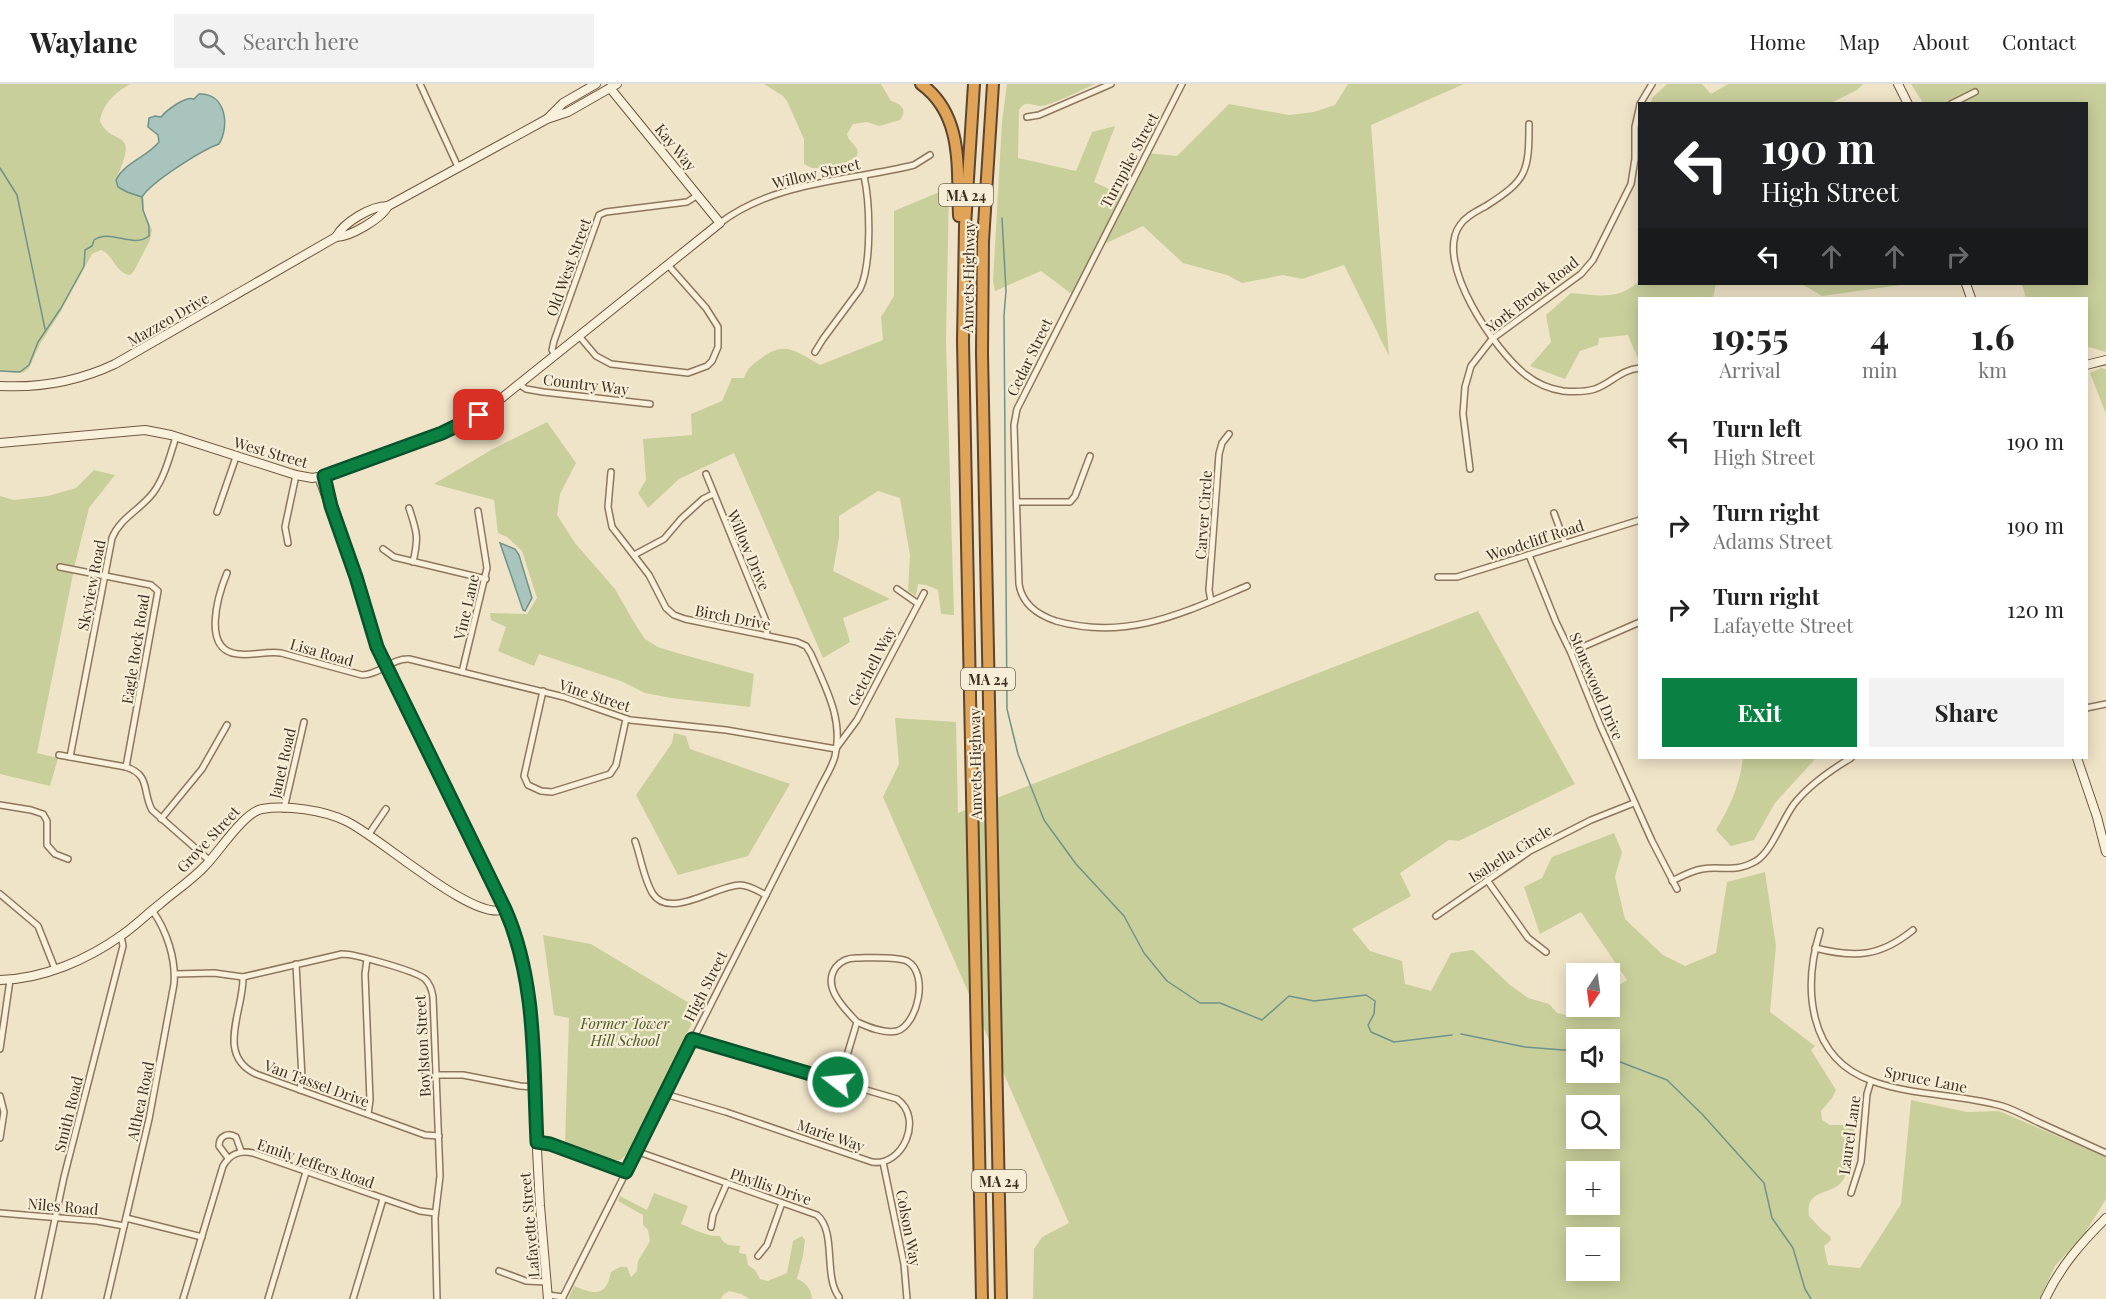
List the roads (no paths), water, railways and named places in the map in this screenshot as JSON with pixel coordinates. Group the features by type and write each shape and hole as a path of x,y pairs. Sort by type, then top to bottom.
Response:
{"highway":[{"path":"921,84 935,96 945,110 955,138 963,307"},
{"name":"Amvets Highway","path":"974,84 966,198 963,307 982,1299"},
{"name":"Amvets Highway","path":"993,84 982,259 982,343 1001,1299"},
{"path":"987,174 1000,84"}],"main road":[{"name":"Mazzeo Drive","path":"547,119 559,106 596,84"},
{"path":"1898,84 1907,102"},
{"name":"Mazzeo Drive","path":"0,386 54,383 109,367 336,237 345,237 380,216 388,206 547,119 564,114 610,85"},
{"name":"Kay Way","path":"610,85 720,223"},
{"name":"Willow Street","path":"656,274 720,223"},
{"name":"West Street","path":"0,443 131,430 150,431 296,475 321,477 454,428 488,410 656,274"},
{"path":"2088,364 2106,360"},
{"name":"Lafayette Street","path":"321,477 356,577 375,642 505,909 519,945 527,979 548,1297"},
{"path":"2077,759 2106,851"},
{"name":"Grove Street","path":"0,980 34,976 55,969 121,936 210,861 248,815 258,810 307,810 333,816 369,834 470,904 493,912 505,909"},
{"path":"2046,1299 2054,1280 2069,1257 2106,1218"}],"street":[{"path":"420,84 458,167"},
{"path":"1027,117 1039,115 1111,84"},
{"name":"Turnpike Street","path":"1098,247 1182,84"},
{"name":"York Brook Road","path":"1641,102 1652,84"},
{"path":"1955,102 1975,92"},
{"name":"York Brook Road","path":"1470,469 1463,414 1465,387 1471,366 1492,339 1581,274 1593,260 1631,184 1638,113"},
{"path":"1529,124 1529,150 1520,180 1510,191 1471,215 1460,225 1453,255 1456,272 1492,339 1508,359 1545,386 1561,391 1578,392 1595,389 1627,369 1638,368"},
{"name":"Willow Street","path":"720,223 736,212 771,196 914,165 930,155"},
{"path":"815,352 822,339 860,289 863,281 868,236 867,192 864,176"},
{"name":"Old West Street","path":"555,355 552,348 554,341 599,215 606,212 687,202 698,195"},
{"name":"Cedar Street","path":"1098,247 1017,409 1014,425 1021,593 1031,608 1046,617 1073,625 1102,628 1148,624 1211,601"},
{"path":"579,336 596,356 611,364 688,373 707,366 712,361 718,347 717,327 706,308 668,265"},
{"name":"Country Way","path":"520,385 543,392 650,404"},
{"name":"Carver Circle","path":"1211,601 1209,592 1219,454 1222,443 1229,434"},
{"name":"Skyview Road","path":"70,757 109,548 122,521 147,500 158,486 176,437"},
{"path":"1017,502 1070,502 1076,494 1090,456"},
{"path":"217,512 236,457"},
{"name":"Birch Drive","path":"611,472 608,507 610,523 649,575 666,608 674,615 689,620 800,643 810,651 836,715 838,728 836,749"},
{"name":"Willow Drive","path":"706,474 766,621 767,636"},
{"path":"288,543 285,524 296,475"},
{"path":"634,555 662,542 703,499 713,494"},
{"path":"409,508 418,542 413,562"},
{"name":"Vine Lane","path":"462,672 486,579 487,557 478,511"},
{"path":"1554,513 1565,543"},
{"name":"Woodcliff Road","path":"1438,577 1457,577 1638,521"},
{"path":"383,549 394,557 486,579"},
{"name":"Stonewood Drive","path":"1529,555 1634,802 1677,890"},
{"path":"60,567 105,576"},
{"name":"Lisa Road","path":"227,573 220,595 216,629 217,640 225,651 243,655 277,652 362,675 375,673 386,667"},
{"name":"Eagle Rock Road","path":"105,576 151,585 158,593 126,767"},
{"path":"1211,601 1247,586"},
{"path":"897,589 917,603"},
{"name":"Getchell Way","path":"836,749 853,726 924,593"},
{"path":"1570,652 1638,623"},
{"name":"Vine Street","path":"386,667 405,659 543,691 579,701 626,719 726,730 836,749"},
{"path":"543,691 524,773 526,783 537,790 555,792 610,774 616,765 626,719"},
{"path":"2088,708 2106,704"},
{"name":"Janet Road","path":"284,809 304,722"},
{"path":"161,819 202,769 226,725"},
{"name":"High Street","path":"563,1298 832,764 836,749"},
{"path":"59,754 126,767 135,771 143,780 150,807 210,861"},
{"path":"1672,881 1703,869 1735,869 1756,861 1766,852 1794,804 1809,788 1850,759"},
{"name":"Isabella Circle","path":"1436,916 1486,880 1549,840 1634,802"},
{"path":"0,805 43,814 47,821 47,846 55,854 68,859"},
{"path":"369,834 386,809"},
{"path":"635,841 652,891 658,899 667,904 679,904 738,885 748,886 766,895"},
{"path":"1486,880 1528,938 1546,952"},
{"path":"0,894 38,926 55,969"},
{"name":"Althea Road","path":"107,1299 151,1108 172,1000 175,974 170,949 160,922 152,910"},
{"name":"Spruce Lane","path":"1820,930 1812,960 1810,997 1820,1032 1829,1048 1853,1072 1871,1081 2003,1107 2106,1153"},
{"path":"1815,948 1843,954 1863,954 1890,946 1913,930"},
{"name":"Smith Road","path":"38,1299 64,1177 123,946 121,936"},
{"name":"Boylston Street","path":"175,974 211,973 243,977 342,954 367,959 421,976 430,985 433,997 439,1136 440,1181 435,1214 437,1299"},
{"path":"855,958 899,959 912,965 919,974 920,984 912,1015 905,1027 888,1032 857,1022 833,992 832,977 836,968 844,961 855,958"},
{"path":"367,959 365,974 370,1100 368,1114"},
{"path":"296,964 302,1078 300,1090"},
{"name":"Van Tassel Drive","path":"243,977 233,1037 237,1055 245,1067 253,1073 425,1135 439,1136"},
{"path":"0,1049 10,980"},
{"path":"838,1082 857,1022"},
{"path":"692,1039 894,1098 902,1103 909,1112 910,1126 896,1156 883,1162"},
{"path":"436,1075 464,1074 520,1086 534,1086"},
{"name":"Laurel Lane","path":"1851,1193 1861,1162 1867,1094 1871,1081"},
{"name":"Marie Way","path":"664,1094 726,1112 868,1161 883,1162"},
{"path":"0,1097 4,1115 0,1138"},
{"path":"183,1299 222,1169 228,1158 219,1146 219,1140 231,1134 236,1137 241,1151"},
{"path":"537,1142 550,1144 626,1172"},
{"name":"Emily Jeffers Road","path":"228,1158 241,1151 253,1153 420,1212 435,1214"},
{"name":"Phyllis Drive","path":"636,1151 814,1214 822,1220 833,1285 839,1297"},
{"name":"Colson Way","path":"883,1162 904,1264 907,1299"},
{"path":"268,1299 306,1172"},
{"path":"711,1227 713,1215 727,1183"},
{"path":"353,1299 383,1198"},
{"path":"758,1256 766,1247 782,1203"},
{"name":"Niles Road","path":"0,1213 56,1217 124,1226"},
{"path":"126,1218 202,1237"},
{"path":"499,1271 526,1281 547,1282"},
{"path":"548,1297 563,1298"}],"water":[{"path":"199,94 215,99 223,112 224,128 219,144 178,167 155,183 142,197 118,187 116,180 124,169 159,142 158,135 148,127 149,118 161,117 176,104 194,99"},
{"path":"500,543 515,549 519,555 532,598 525,611 523,610"}],"waterway":[{"path":"0,168 17,195 45,329"},
{"path":"0,371 20,372 29,365 38,342 61,308 84,266 85,250 92,246 94,240 107,236 136,240 149,236 142,197"},
{"path":"1002,218 1006,291 1004,315 1007,709 1018,754 1044,820 1076,864 1124,916 1144,953 1167,981 1200,1003 1220,1003 1262,1020 1289,996 1314,1001 1366,995 1375,1001 1374,1014 1368,1025 1371,1032 1394,1042 1452,1035"},
{"path":"1461,1034 1525,1047 1566,1050"},
{"path":"1620,1062 1667,1080 1702,1114 1764,1183 1772,1218 1793,1248 1805,1289 1811,1299"}],"park label":[{"name":"Former Tower Hill School","path":"625,1032"}]}
